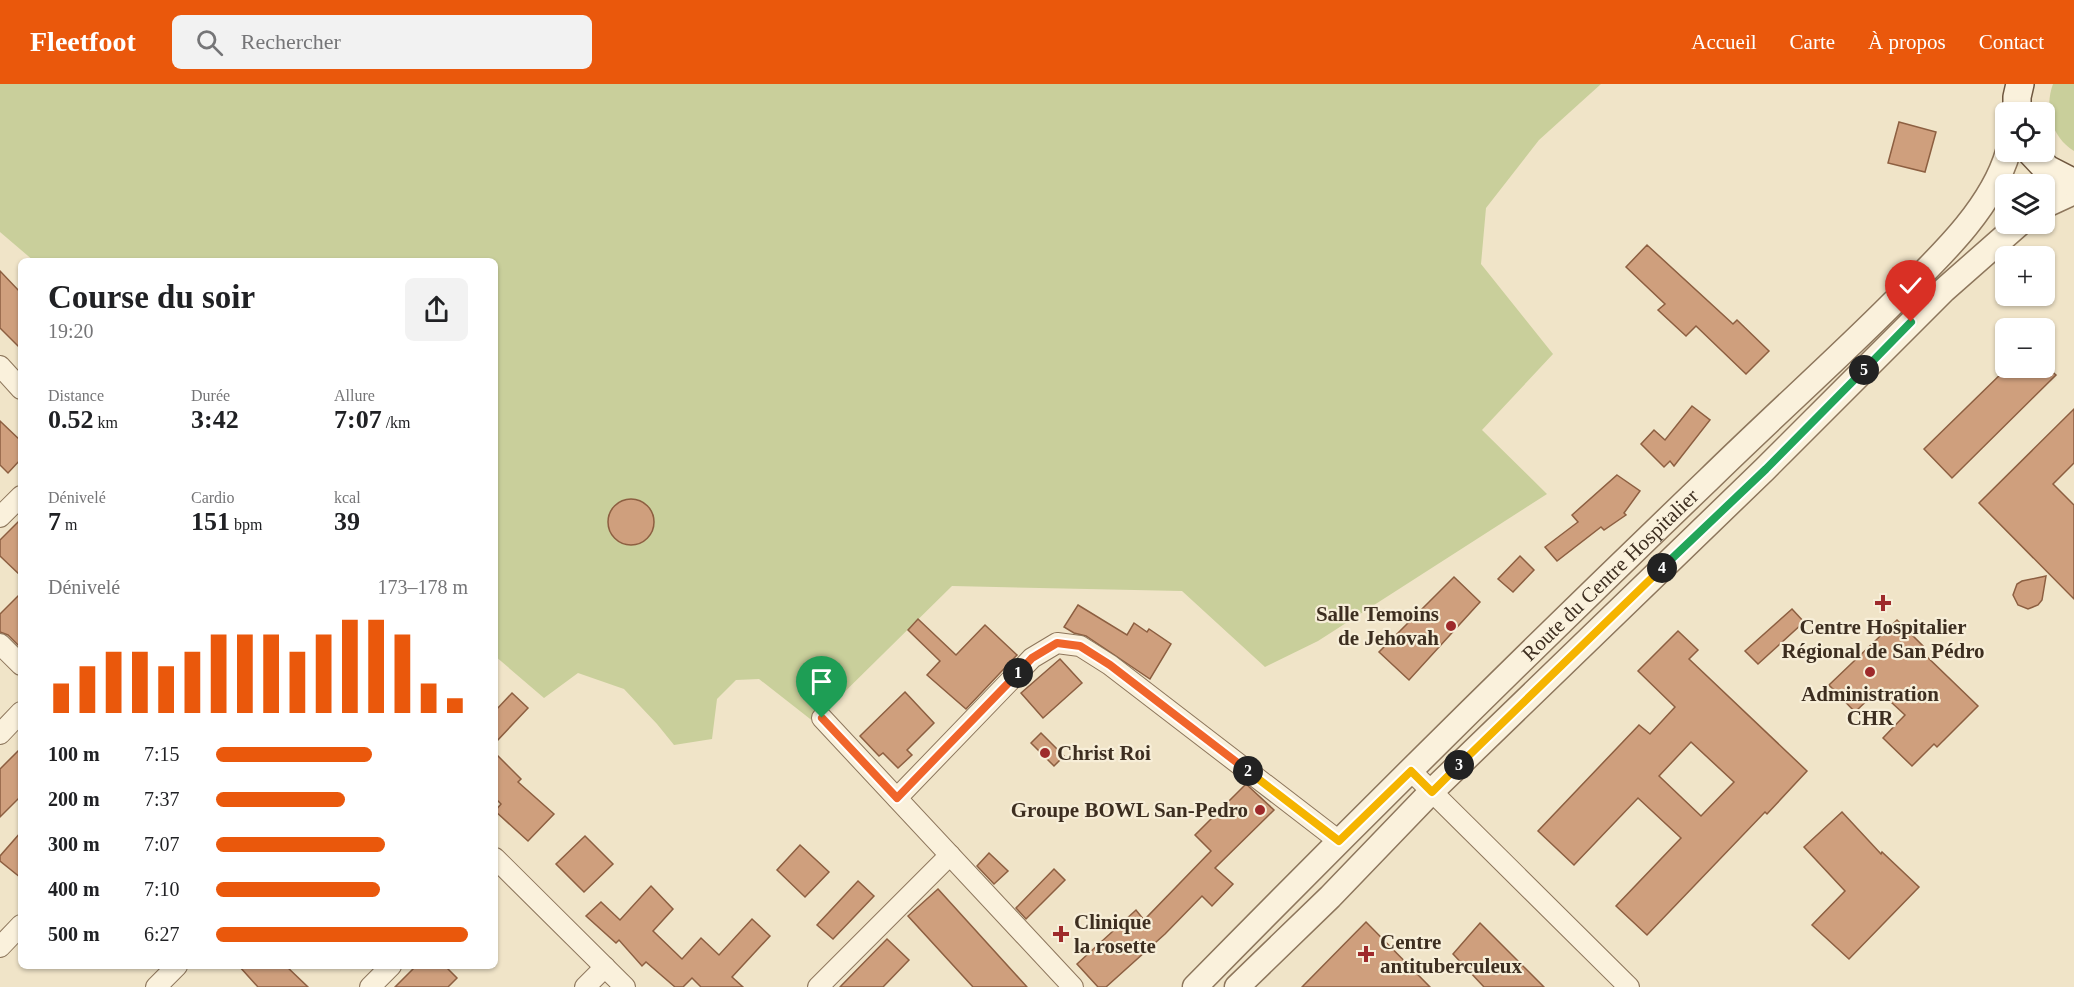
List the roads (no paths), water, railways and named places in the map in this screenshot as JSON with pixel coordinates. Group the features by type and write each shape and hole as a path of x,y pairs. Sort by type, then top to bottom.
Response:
{"main road":[{"path":"2040,162 2047,169 2074,183"}],"street":[{"name":"Route du Centre Hospitalier","path":"1195,987 1339,841 1707,480 1856,340 1934,262 1979,209 1994,185 2004,162"},
{"path":"2055,201 2074,192"},
{"name":"Route du Centre Hospitalier","path":"1237,987 1330,897 1432,792 1766,469 1944,290 2008,234"},
{"path":"0,366 18,386"},
{"path":"0,517 18,499"},
{"path":"897,798 1032,658 1057,643 1080,646 1110,665 1339,841"},
{"path":"0,645 18,662"},
{"path":"0,734 18,715"},
{"path":"822,718 1072,987"},
{"path":"1411,771 1629,987"},
{"path":"818,987 950,855"},
{"path":"498,861 625,987"},
{"path":"0,947 18,929"},
{"path":"585,987 605,967"},
{"path":"156,987 174,969"},
{"path":"370,987 386,969"}],"place":[{"name":"Centre Hospitalier Régional de San Pédro","path":"1883,603"},
{"name":"Salle Temoins de Jehovah","path":"1451,626"},
{"name":"Administration CHR","path":"1870,672"},
{"name":"Christ Roi","path":"1045,753"},
{"name":"Groupe BOWL San-Pedro","path":"1260,810"},
{"name":"Clinique la rosette","path":"1061,934"},
{"name":"Centre antituberculeux","path":"1366,954"}]}
